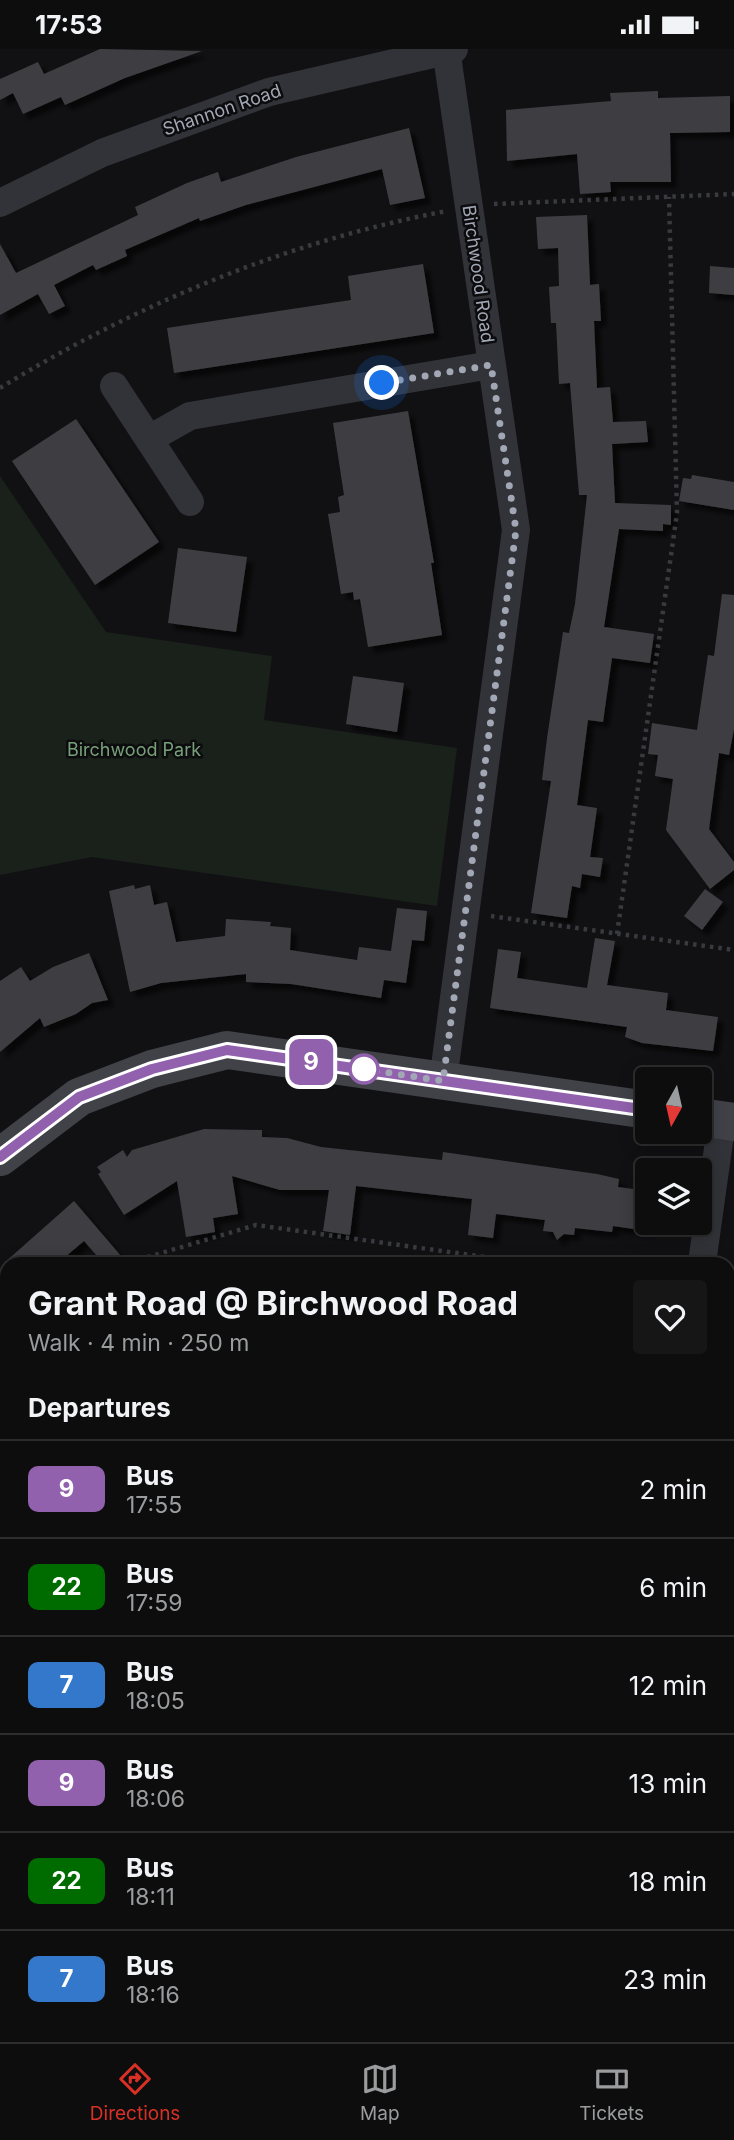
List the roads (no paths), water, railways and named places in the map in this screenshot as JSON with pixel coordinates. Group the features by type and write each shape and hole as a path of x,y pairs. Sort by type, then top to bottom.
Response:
{"street":[{"name":"Shannon Road","path":"0,203 102,153 269,92 449,49"},
{"name":"Birchwood Road","path":"443,1081 516,530 449,49"},
{"path":"149,439 190,416 491,365"},
{"path":"114,386 190,502"},
{"path":"2,1152 79,1097 152,1069 227,1050 635,1108"},
{"path":"703,1257 719,1120"}],"park label":[{"name":"Birchwood Park","path":"134,750"}]}
